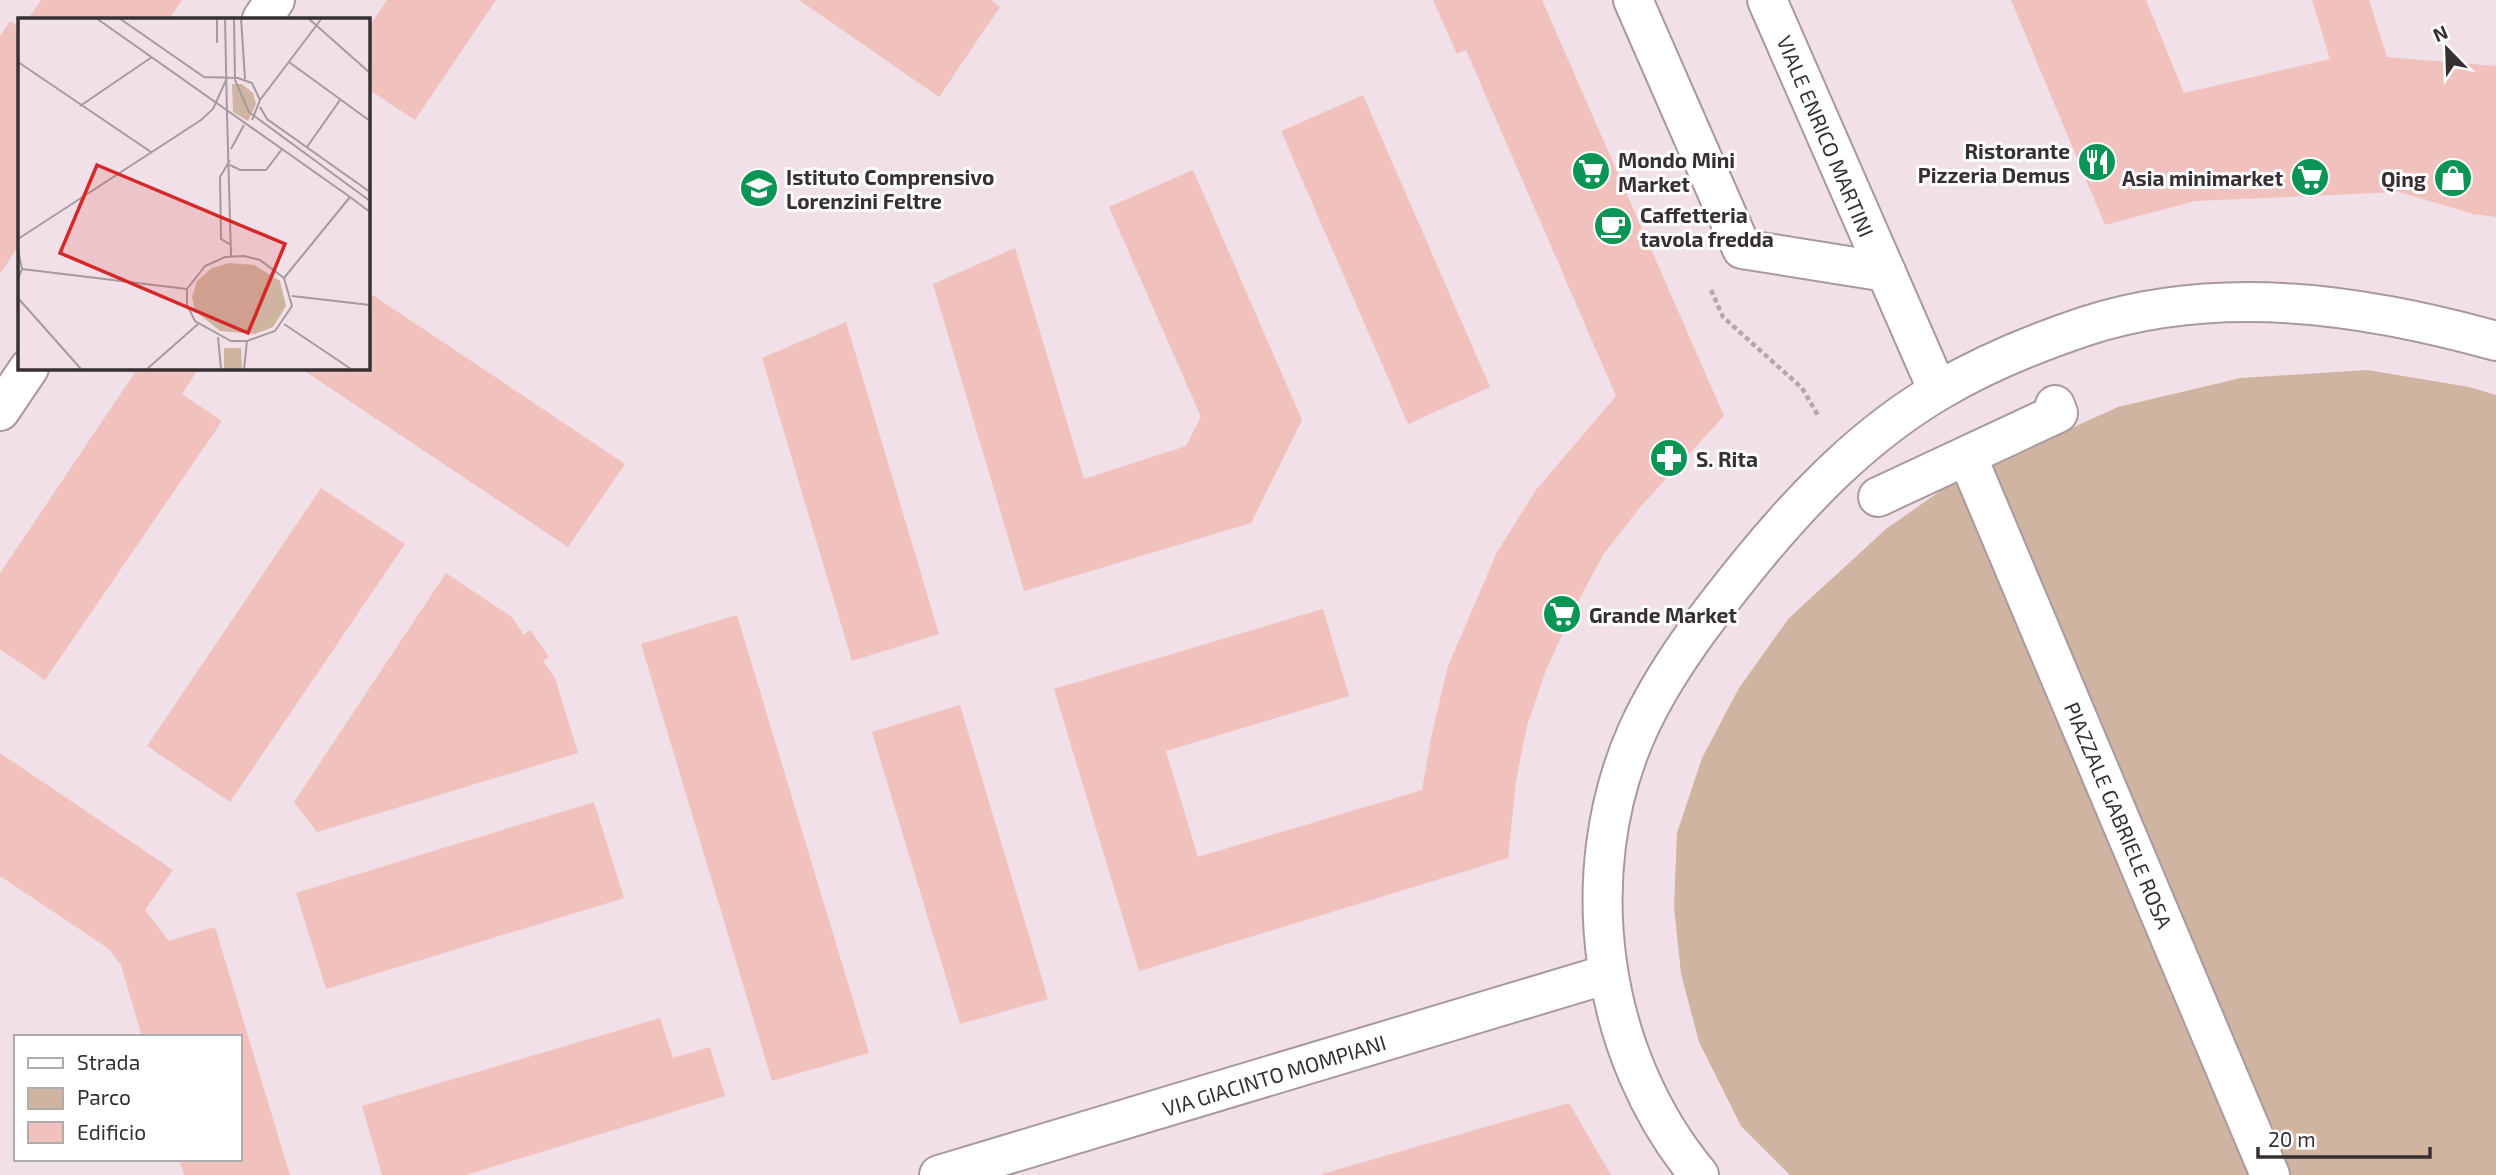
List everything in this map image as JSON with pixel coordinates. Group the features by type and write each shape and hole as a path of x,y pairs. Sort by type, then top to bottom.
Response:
{"street":[{"path":"263,18 275,0"},
{"name":"VIALE ENRICO MARTINI","path":"1633,0 1742,249 1886,272"},
{"name":"VIALE ENRICO MARTINI","path":"1767,0 1938,391"},
{"path":"1699,1175 1682,1156 1651,1103 1624,1041 1608,974 1603,924 1603,873 1608,831 1617,788 1637,733 1664,681 1708,618 1785,521 1831,472 1882,429 1938,391 2033,345 2090,325 2147,312 2216,303 2286,301 2390,315 2496,341"},
{"path":"0,411 28,369"},
{"path":"1878,496 2058,413 2055,405"},
{"name":"PIAZZALE GABRIELE ROSA","path":"1967,456 2270,1175"},
{"name":"VIA GIACINTO MOMPIANI","path":"939,1175 1608,974"}],"green space":[{"path":"2367,370 2469,387 2496,395 2496,1175 1790,1175 1741,1126 1699,1042 1681,974 1674,906 1677,833 1702,758 1739,688 1789,618 1886,529 1953,482 2118,407 2241,378"}],"building":[{"path":"41,0 182,0 170,18 29,18"},
{"path":"387,0 496,0 415,120 369,90 369,27"},
{"path":"799,0 992,0 1000,7 939,97"},
{"path":"1433,0 1542,0 1724,416 1641,506 1603,555 1575,607 1546,670 1527,726 1516,781 1508,858 1139,971 1054,689 1323,609 1349,696 1166,751 1198,857 1422,790 1448,666 1497,552 1536,490 1616,396 1466,50 1457,54"},
{"path":"2011,0 2146,0 2184,93 2330,59 2312,0 2369,0 2387,57 2496,66 2496,217 2473,214 2399,192 2195,201 2105,225"},
{"path":"10,21 18,26 18,247 0,274 0,36"},
{"path":"1363,95 1490,387 1408,424 1281,131"},
{"path":"1193,170 1302,420 1251,523 1024,591 933,284 1015,248 1084,479 1186,446 1201,417 1109,207"},
{"path":"369,293 625,464 568,547 301,369 369,369"},
{"path":"846,322 939,634 852,661 762,358"},
{"path":"137,369 198,369 182,394 222,421 45,680 0,649 0,573"},
{"path":"321,488 405,544 230,802 147,746"},
{"path":"446,573 512,617 524,635 530,630 549,657 543,661 555,678 578,753 317,832 294,802"},
{"path":"737,615 869,1053 772,1081 641,644"},
{"path":"960,705 1048,999 960,1024 872,732"},
{"path":"0,753 173,870 145,910 169,941 215,927 290,1175 184,1175 180,1161 242,1161 242,1035 141,1035 121,965 109,949 0,876"},
{"path":"594,802 624,898 326,989 296,893"},
{"path":"660,1018 673,1058 710,1047 725,1096 466,1175 382,1175 362,1106"},
{"path":"1569,1103 1611,1175 1322,1175 1322,1174"}],"place":[{"name":"Ristorante Pizzeria Demus","path":"2097,162"},
{"name":"Mondo Mini Market","path":"1591,171"},
{"name":"Asia minimarket","path":"2310,177"},
{"name":"Qing","path":"2453,178"},
{"name":"Istituto Comprensivo Lorenzini Feltre","path":"759,188"},
{"name":"Caffetteria tavola fredda","path":"1613,226"},
{"name":"S. Rita","path":"1669,458"},
{"name":"Grande Market","path":"1562,614"}]}
